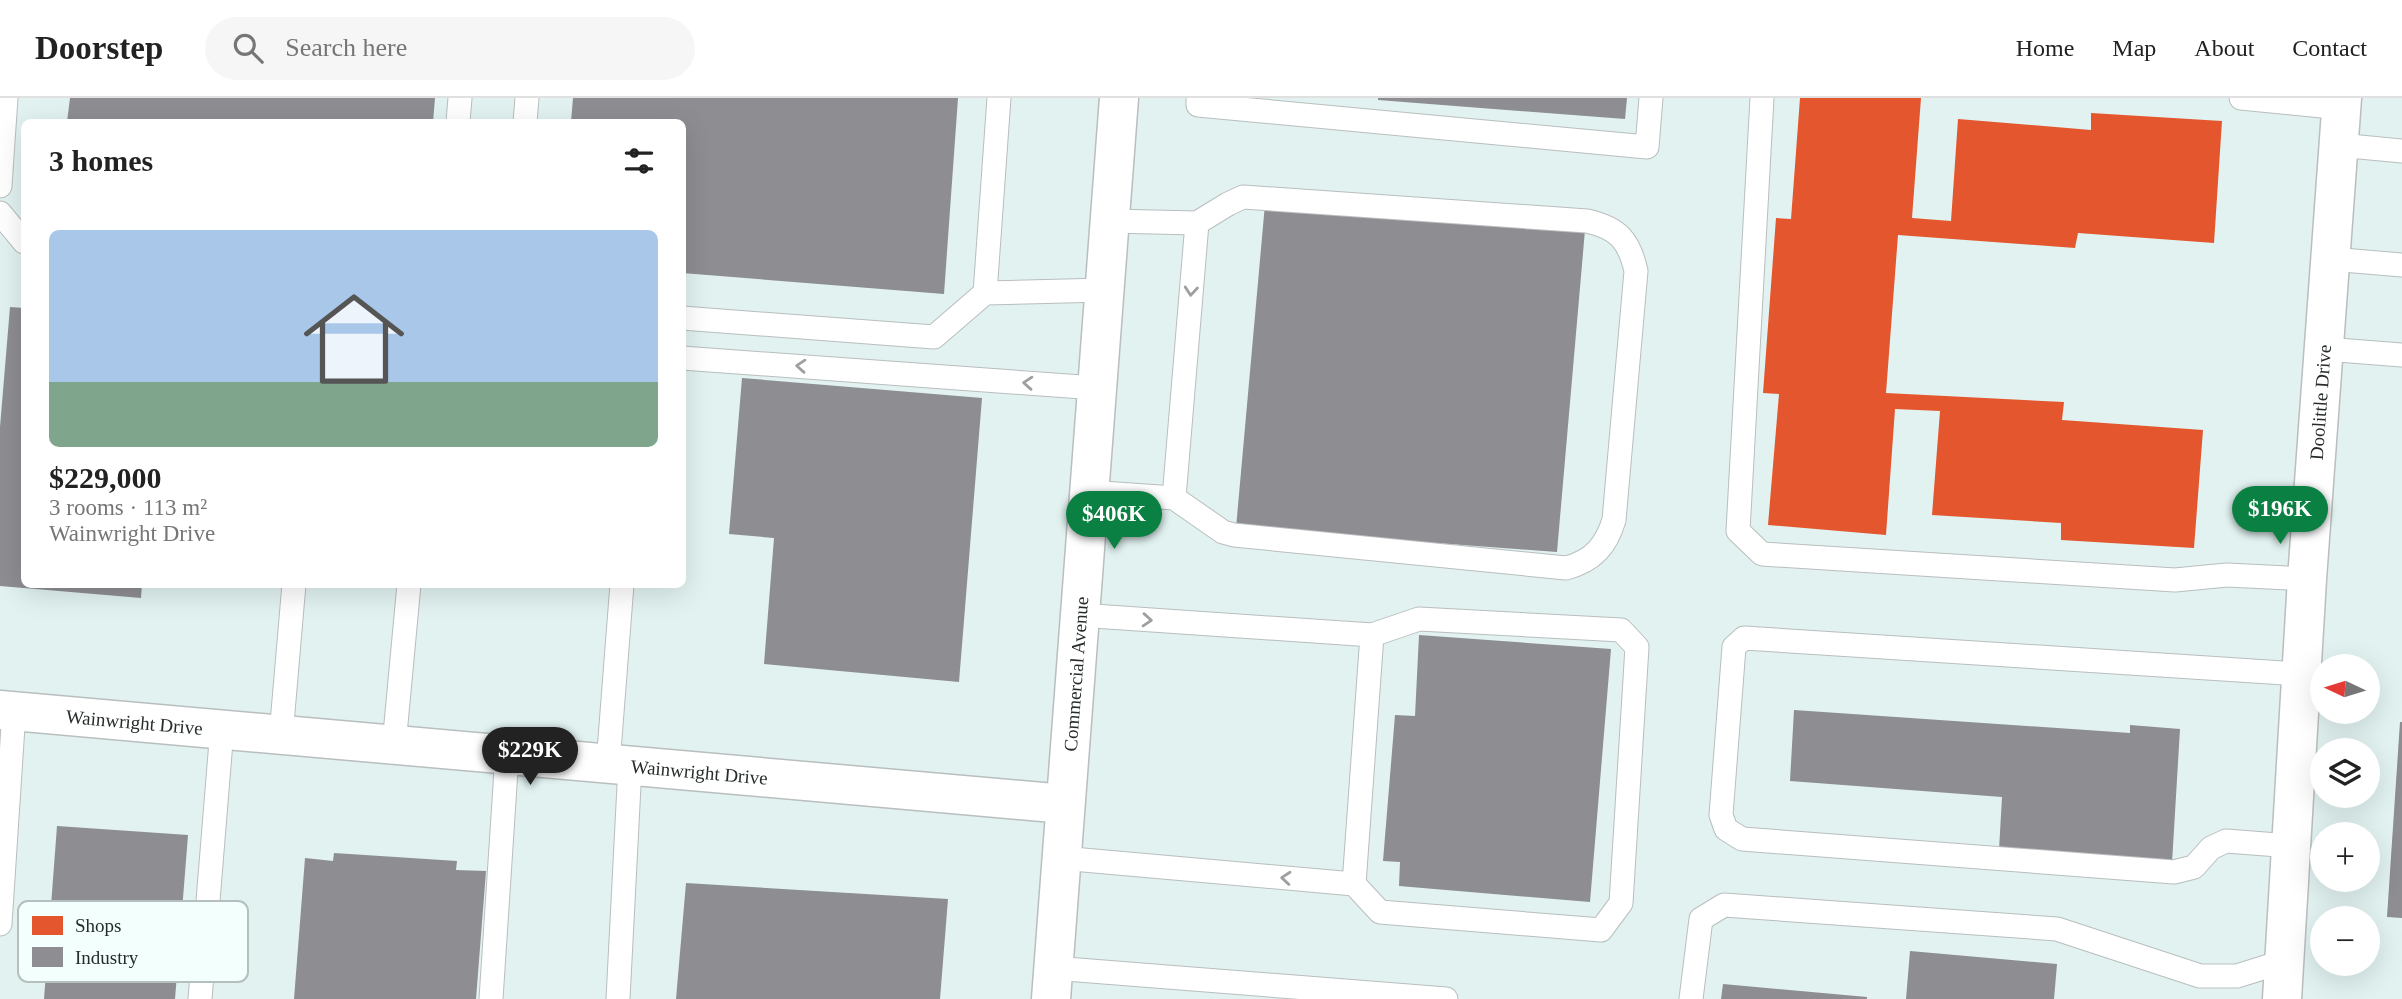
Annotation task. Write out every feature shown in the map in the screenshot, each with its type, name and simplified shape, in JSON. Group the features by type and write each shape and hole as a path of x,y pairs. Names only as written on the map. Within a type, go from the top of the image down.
{"street":[{"name":"Commercial Avenue","path":"1052,984 1119,98"},
{"name":"Doolittle Drive","path":"2282,999 2307,579 2342,103"},
{"name":"Wainwright Drive","path":"7,710 1065,804"}],"lane":[{"path":"0,186 6,98"},
{"path":"458,119 460,98"},
{"path":"525,119 527,98"},
{"path":"985,292 999,98"},
{"path":"1198,98 1198,105 1647,147 1651,98"},
{"path":"1762,98 1738,531 1762,554 2175,580 2227,575 2307,579"},
{"path":"2241,98 2342,103"},
{"path":"2339,145 2402,151"},
{"path":"1088,492 1174,498 1223,532 1234,535 1566,568 1578,565 1599,550 1608,538 1614,520 1636,271 1626,242 1604,225 1587,221 1243,197 1197,223 1110,221"},
{"path":"0,213 21,238"},
{"path":"1174,498 1197,223"},
{"path":"2331,260 2402,265"},
{"path":"686,318 934,337 985,292 1104,290"},
{"path":"2325,349 2402,355"},
{"path":"686,358 1096,388"},
{"path":"281,735 294,588"},
{"path":"394,745 409,588"},
{"path":"618,999 622,588"},
{"path":"1061,858 1353,884 1380,912 1601,930 1621,903 1637,647 1620,630 1419,619 1372,635 1079,615"},
{"path":"1353,884 1372,635"},
{"path":"2291,846 2227,841 2211,848 2194,867 2174,872 1742,839 1726,830 1720,815 1734,647 1744,638 2301,674"},
{"path":"0,924 7,710"},
{"path":"208,901 222,729"},
{"path":"491,999 507,755"},
{"path":"1691,999 1701,919 1724,905 2057,929 2200,976 2237,976 2285,961"},
{"path":"1052,984 1446,999"}],"shaded area":[{"path":"0,98 2402,98 2402,999 0,999"}],"building: Shops":[{"path":"1800,98 1921,98 1912,218 1951,221 1958,119 2091,130 2091,113 2222,121 2214,243 2078,233 2075,248 1898,235 1886,393 2064,402 2062,420 2203,430 2194,548 2061,540 2061,523 1932,515 1940,411 1895,409 1886,535 1768,525 1779,394 1763,393 1776,218 1791,219"}],"building: Industry":[{"path":"70,98 435,98 433,119 67,119"},
{"path":"573,98 958,98 944,294 686,273 686,119 571,119"},
{"path":"1378,98 1627,98 1625,119"},
{"path":"1265,204 1585,230 1557,552 1236,528"},
{"path":"10,307 21,308 21,588 0,586 0,427"},
{"path":"742,378 982,398 959,682 764,664 774,538 729,534"},
{"path":"24,588 142,588 141,598"},
{"path":"1419,635 1611,649 1590,902 1399,886 1400,862 1383,861 1395,715 1415,716"},
{"path":"1794,710 2130,733 2130,725 2180,729 2172,863 1999,850 2002,797 1790,781"},
{"path":"2402,722 2402,918 2387,917"},
{"path":"57,826 188,835 183,901 51,901"},
{"path":"334,853 457,861 456,870 486,871 476,999 294,999 305,858 333,861"},
{"path":"686,883 948,899 940,999 676,999"},
{"path":"1910,951 2057,964 2054,999 1906,999"},
{"path":"45,982 176,982 175,999 44,999"},
{"path":"1723,984 1867,997 1867,999 1721,999"}]}
